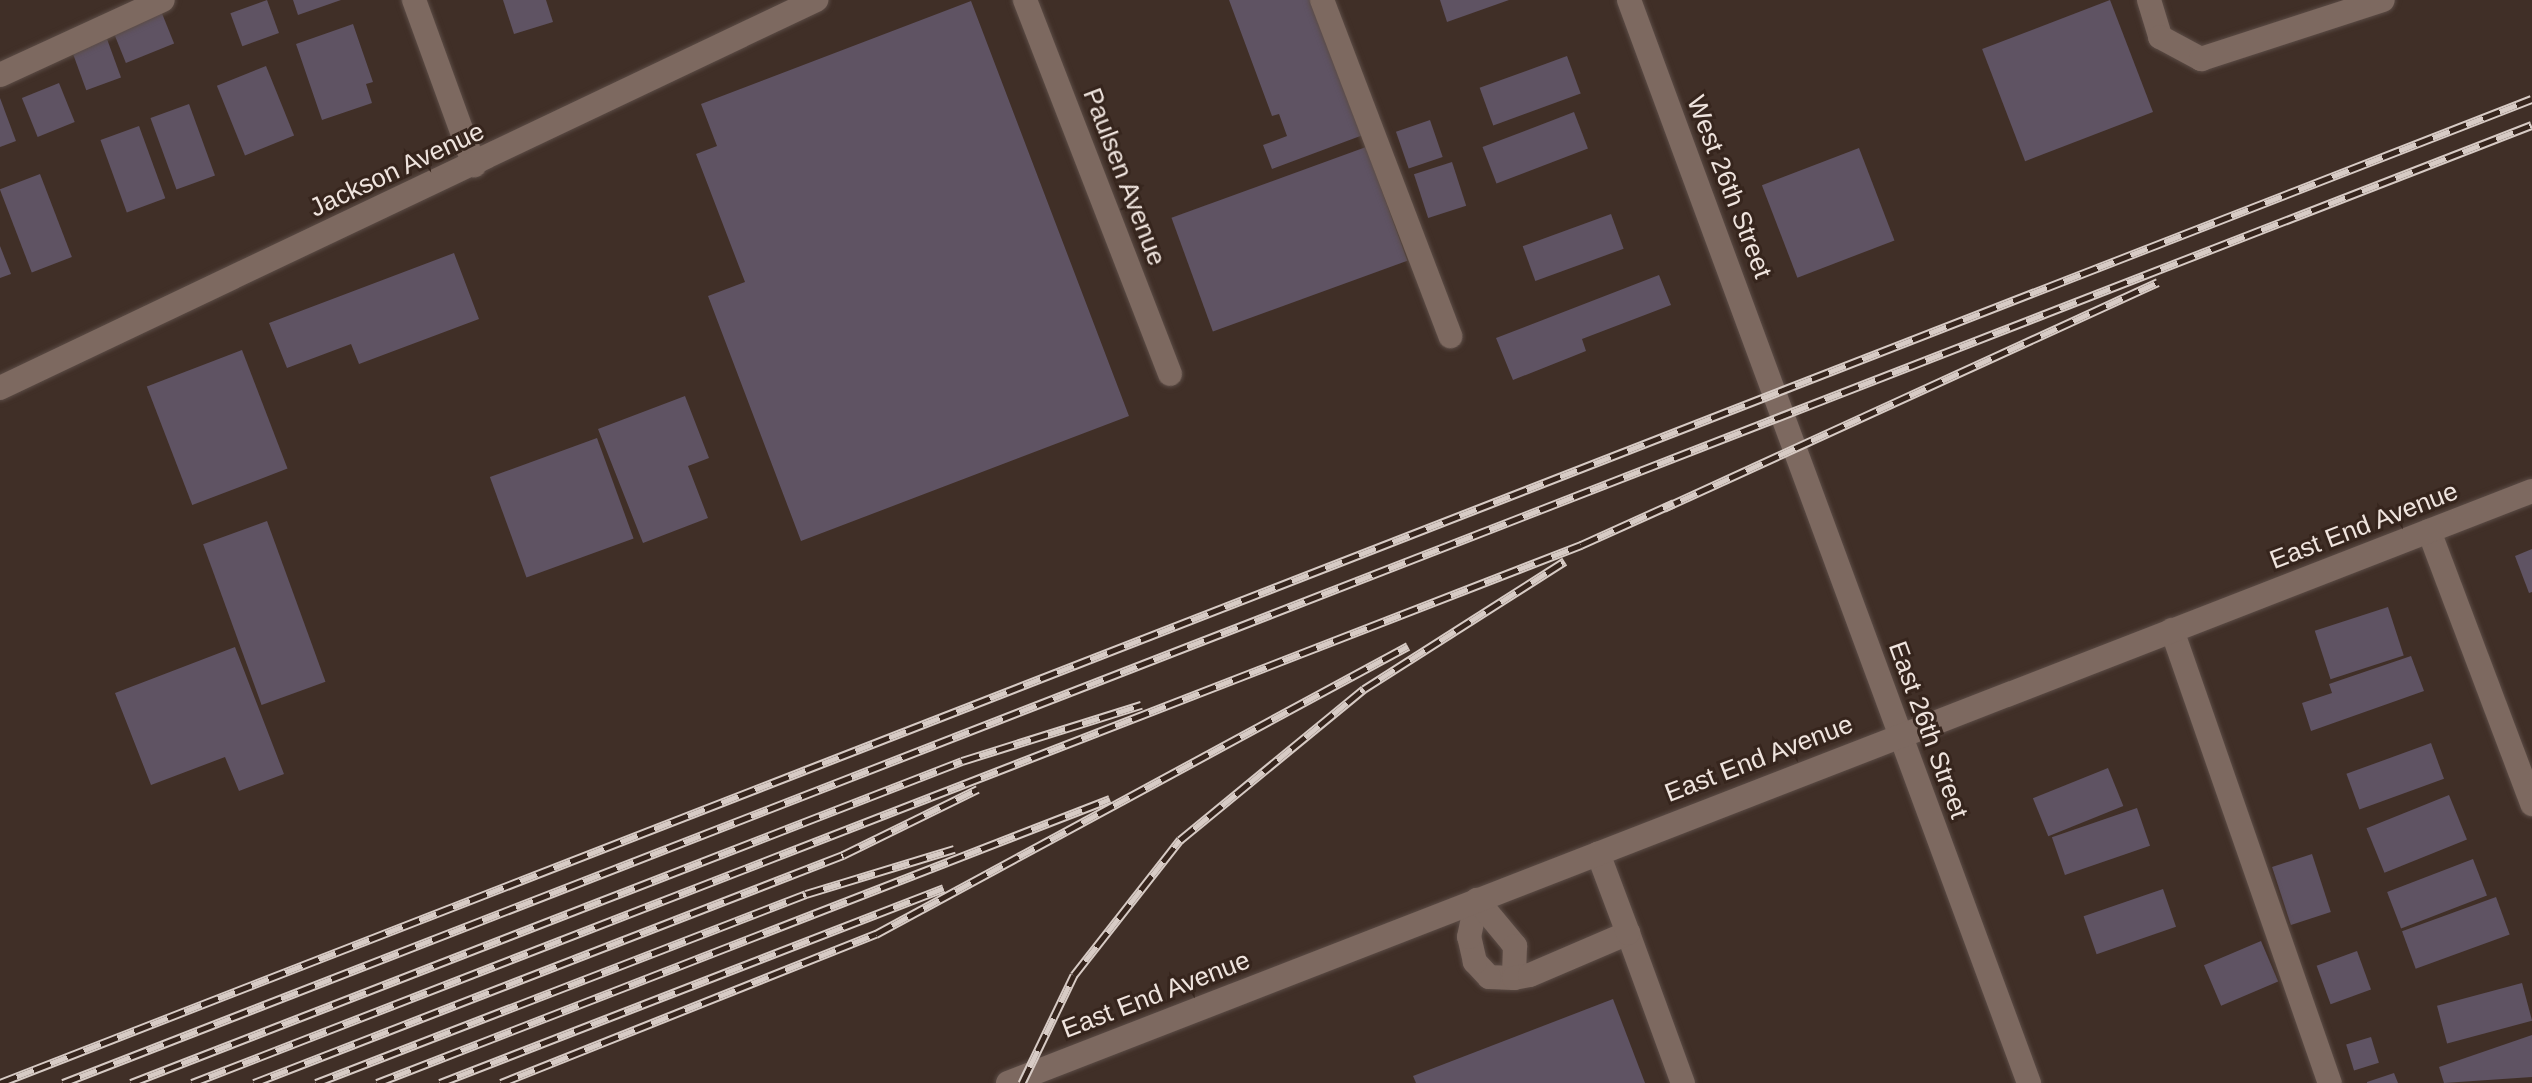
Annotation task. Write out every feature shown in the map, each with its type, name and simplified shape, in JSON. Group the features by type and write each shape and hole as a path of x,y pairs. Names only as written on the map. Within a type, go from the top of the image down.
{"street":[{"path":"0,75 163,0"},
{"path":"414,0 474,165"},
{"name":"Jackson Avenue","path":"0,388 816,0"},
{"name":"Paulsen Avenue","path":"1025,0 1170,374"},
{"path":"1322,0 1450,336"},
{"name":"West 26th Street","path":"1629,0 1777,394"},
{"path":"2149,0 2160,37 2201,59 2383,0"},
{"name":"East 26th Street","path":"1777,394 1899,735 2029,1083"},
{"name":"East End Avenue","path":"1008,1083 2532,491"},
{"path":"2429,531 2532,804"},
{"path":"2172,630 2330,1083"},
{"path":"1598,853 1683,1083"},
{"path":"1477,900 1469,937 1475,962 1489,977 1514,978 1628,933"},
{"path":"1477,900 1515,946 1514,978"}],"building":[{"path":"267,0 279,33 242,46 230,13"},
{"path":"293,0 341,0 298,15"},
{"path":"503,0 546,0 553,22 514,34"},
{"path":"1229,0 1313,0 1363,135 1272,169 1263,145 1287,136 1279,114 1272,116"},
{"path":"1440,0 1509,0 1447,22"},
{"path":"2110,0 2153,112 2025,161 1982,49"},
{"path":"971,1 1129,416 801,541 708,296 745,282 696,154 717,146 701,104"},
{"path":"161,11 174,43 126,63 113,30"},
{"path":"353,24 373,82 366,84 372,103 322,120 296,44"},
{"path":"107,39 121,78 86,90 72,52"},
{"path":"1567,56 1581,94 1493,125 1480,88"},
{"path":"266,66 294,136 245,155 217,86"},
{"path":"59,83 75,122 38,137 22,98"},
{"path":"0,98 16,141 0,147"},
{"path":"189,104 215,175 176,189 150,118"},
{"path":"1574,112 1588,148 1496,184 1483,147"},
{"path":"1430,120 1443,157 1409,169 1396,132"},
{"path":"139,126 165,198 127,212 100,140"},
{"path":"1366,147 1407,261 1213,332 1171,218"},
{"path":"1859,148 1894,240 1797,278 1762,185"},
{"path":"1452,162 1466,206 1428,218 1414,174"},
{"path":"40,174 72,257 32,272 0,189"},
{"path":"1611,214 1624,249 1535,281 1523,246"},
{"path":"0,246 11,274 0,278"},
{"path":"454,253 479,319 359,364 351,344 287,368 269,323"},
{"path":"1659,275 1671,305 1582,339 1586,351 1513,380 1496,338"},
{"path":"242,350 288,469 192,505 147,387"},
{"path":"685,396 709,458 688,466 708,518 643,543 598,429"},
{"path":"597,438 634,539 526,578 490,477"},
{"path":"267,521 325,682 262,705 203,544"},
{"path":"2532,549 2532,592 2529,593 2515,556"},
{"path":"2388,607 2404,656 2331,679 2315,631"},
{"path":"235,647 284,774 239,791 225,757 151,785 115,693"},
{"path":"2411,656 2424,691 2311,731 2302,703 2332,693 2329,684"},
{"path":"2431,743 2444,779 2359,809 2346,774"},
{"path":"2108,768 2123,806 2048,836 2033,798"},
{"path":"2449,795 2467,840 2384,873 2366,828"},
{"path":"2137,808 2150,846 2065,875 2052,837"},
{"path":"2312,854 2331,912 2291,925 2272,867"},
{"path":"2473,859 2487,895 2401,928 2387,892"},
{"path":"2163,889 2176,927 2097,954 2084,916"},
{"path":"2496,897 2510,935 2416,969 2402,931"},
{"path":"2261,941 2278,982 2221,1006 2204,965"},
{"path":"2357,951 2371,990 2331,1004 2317,966"},
{"path":"2522,983 2532,1021 2447,1043 2437,1006"},
{"path":"1613,999 1645,1083 1416,1083 1413,1076"},
{"path":"2532,1035 2532,1077 2444,1083 2439,1067"},
{"path":"2371,1037 2379,1063 2354,1070 2346,1045"},
{"path":"2394,1073 2398,1083 2367,1083 2367,1082"}],"railway":[{"path":"0,1083 2532,99"},
{"path":"63,1083 2532,125"},
{"path":"1664,508 2158,282"},
{"path":"192,1083 1581,545 1674,503"},
{"path":"1022,1083 1074,975 1180,840 1364,689 1565,561"},
{"path":"501,1083 876,934 1408,646"},
{"path":"131,1083 962,761 1141,705"},
{"path":"254,1083 843,855 978,789"},
{"path":"377,1083 1110,799"},
{"path":"316,1083 806,894 954,849"},
{"path":"440,1083 944,888"}]}
